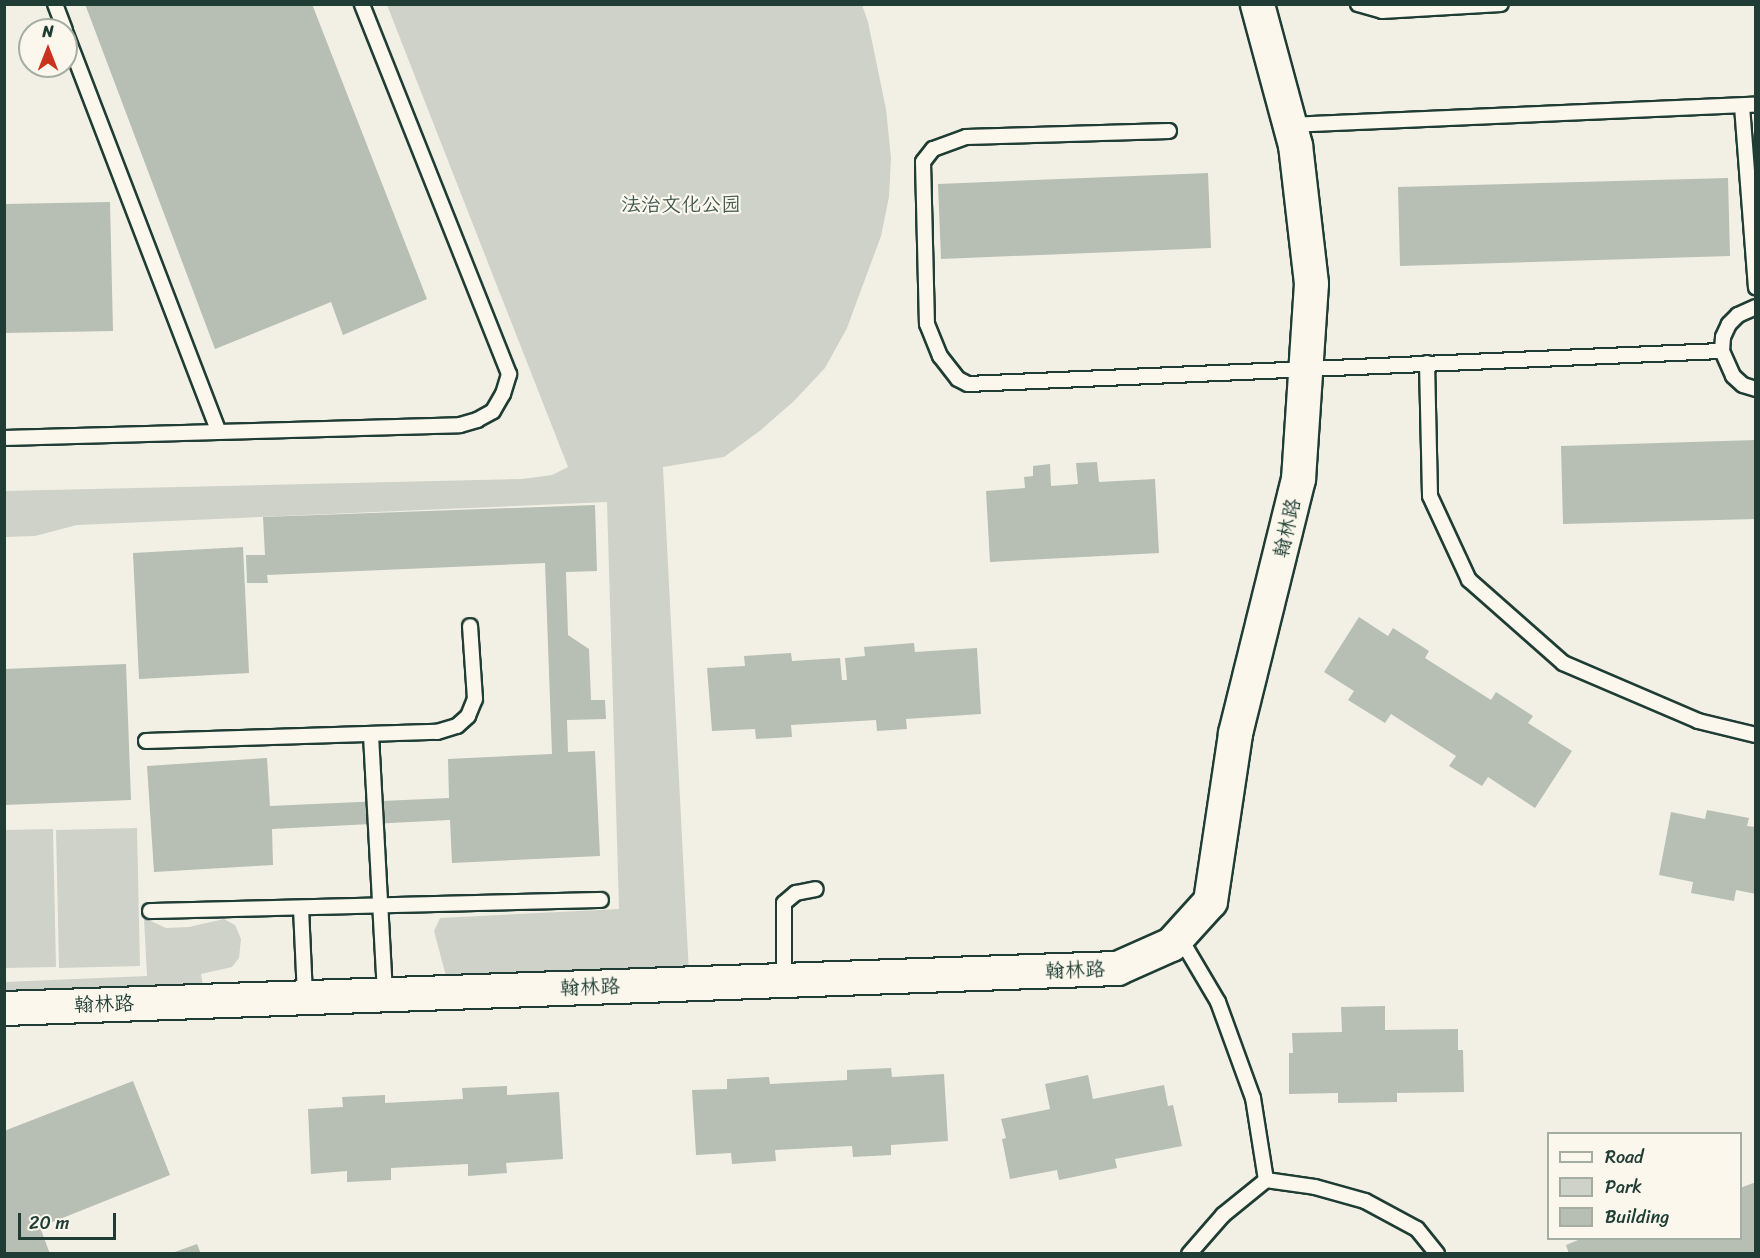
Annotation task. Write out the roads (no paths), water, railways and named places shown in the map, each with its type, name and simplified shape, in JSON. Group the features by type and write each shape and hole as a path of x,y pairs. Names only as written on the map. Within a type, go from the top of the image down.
{"main road":[{"name":"翰林路","path":"4,1008 1117,968 1171,944 1210,901 1235,733 1298,479 1311,283 1295,145 1257,4"}],"lane":[{"path":"4,438 460,425 477,420 493,411 503,394 509,374 362,4"},
{"path":"1358,4 1382,11 1501,4"},
{"path":"78,66 219,432"},
{"path":"1290,125 1749,106 1755,287"},
{"path":"1169,131 966,137 933,149 922,162 927,324 940,356 958,379 968,384 1722,351"},
{"path":"1755,307 1738,315 1729,324 1723,337 1722,351 1733,376 1743,385 1755,389"},
{"path":"1427,363 1430,496 1469,580 1563,663 1698,721 1755,735"},
{"path":"146,741 437,732 457,726 468,716 475,699 470,626"},
{"path":"371,735 386,994"},
{"path":"783,980 783,903 796,893 816,889"},
{"path":"150,911 601,900"},
{"path":"302,908 305,997"},
{"path":"1179,936 1218,1002 1253,1098 1266,1180"},
{"path":"1189,1254 1223,1215 1266,1180 1315,1187 1365,1201 1417,1229 1437,1254"}],"park label":[{"name":"法治文化公园","path":"681,204"}]}
